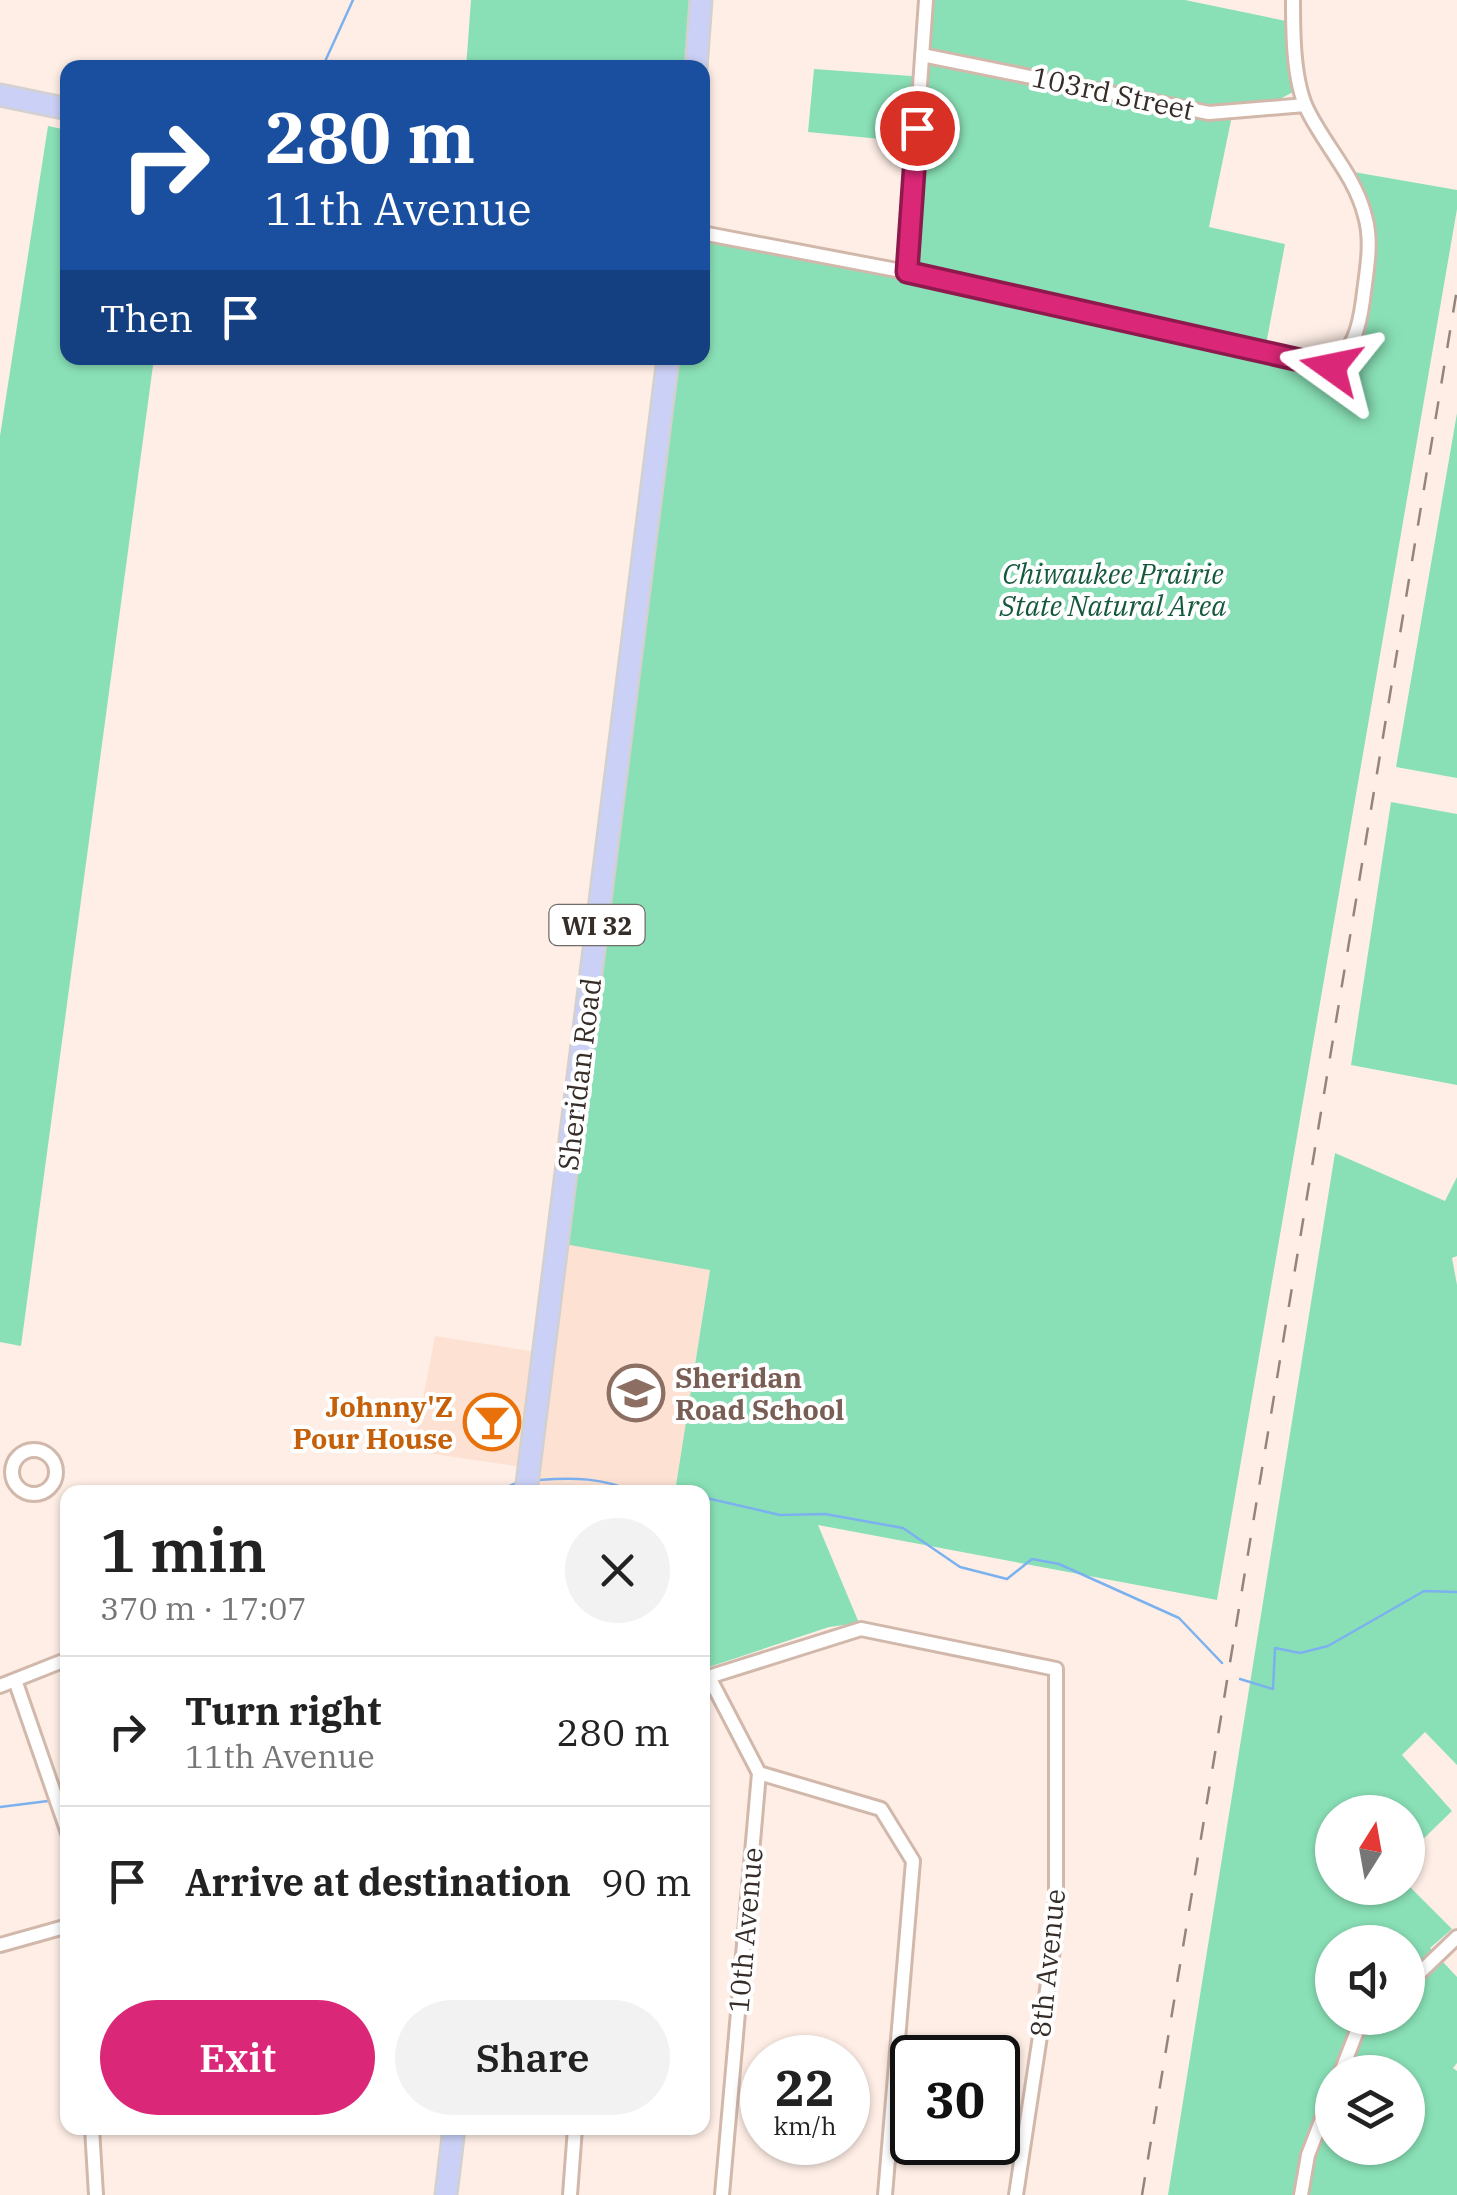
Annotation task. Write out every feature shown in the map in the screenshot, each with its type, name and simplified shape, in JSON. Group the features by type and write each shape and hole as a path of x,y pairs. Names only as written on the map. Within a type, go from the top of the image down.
{"main road":[{"path":"697,60 701,0"},
{"path":"0,95 60,108"},
{"name":"Sheridan Road","path":"527,1485 667,365"},
{"path":"446,2195 453,2135"}],"street":[{"path":"907,272 926,0"},
{"path":"710,235 907,272 1331,367 1347,354 1359,329 1369,252 1366,216 1353,185 1305,104 1293,0"},
{"name":"103rd Street","path":"922,56 1210,113 1305,104"},
{"name":"8th Avenue","path":"710,1677 861,1629 1056,1669 1056,1930 1016,2195"},
{"path":"0,1686 60,1663"},
{"path":"15,1680 60,1810"},
{"path":"710,1685 760,1773 881,1809 914,1862 885,2195"},
{"name":"10th Avenue","path":"722,2195 760,1773"},
{"path":"0,1945 60,1928"},
{"path":"1425,1968 1457,1938"},
{"path":"92,2135 96,2195"},
{"path":"570,2195 574,2135"},
{"path":"1301,2195 1315,2137"}],"shaded area":[{"path":"562,1216 710,1270 677,1485 527,1485 529,1468 413,1451 435,1336 544,1353"}],"green space":[{"path":"471,0 691,0 686,60 467,60"},
{"name":"Chiwaukee Prairie State Natural Area","path":"930,0 1185,0 1286,21 1295,91 1276,101 1234,106 1209,227 1285,244 1264,355 1343,364 1362,333 1372,247 1348,171 1457,190 1457,209 1217,1600 818,1525 859,1623 829,1627 710,1667 710,1485 676,1485 710,1270 564,1244 673,365 710,365 710,238 910,278 922,143 808,132 814,69 925,77"},
{"path":"48,126 60,129 60,365 153,365 21,1346 0,1342 0,436"},
{"path":"1457,413 1457,778 1396,767"},
{"path":"1391,802 1457,814 1457,1085 1351,1065"},
{"path":"1335,1153 1445,1201 1457,1177 1457,1256 1452,1258 1457,1285 1457,1765 1425,1732 1402,1755 1452,1811 1425,1837 1425,1795 1315,1795 1315,1905 1425,1902 1452,1929 1430,1948 1457,1977 1457,2063 1453,2068 1457,2071 1457,2195 1168,2195"}],"waterway":[{"path":"326,60 353,0"},
{"path":"539,1480 588,1480 614,1485"},
{"path":"512,1485 519,1482"},
{"path":"710,1499 780,1515 825,1514 903,1528 960,1567 1007,1579 1032,1559 1059,1564 1179,1618 1222,1663"},
{"path":"1240,1679 1273,1689 1275,1648 1300,1653 1328,1646 1424,1591 1457,1592"},
{"path":"0,1807 48,1801"}],"railway":[{"path":"1142,2195 1457,289"}],"place":[{"name":"Sheridan Road School","path":"636,1393"},
{"name":"Johnny'Z Pour House","path":"492,1422"}],"route":[{"path":"917,128 907,272 1331,367"}]}
